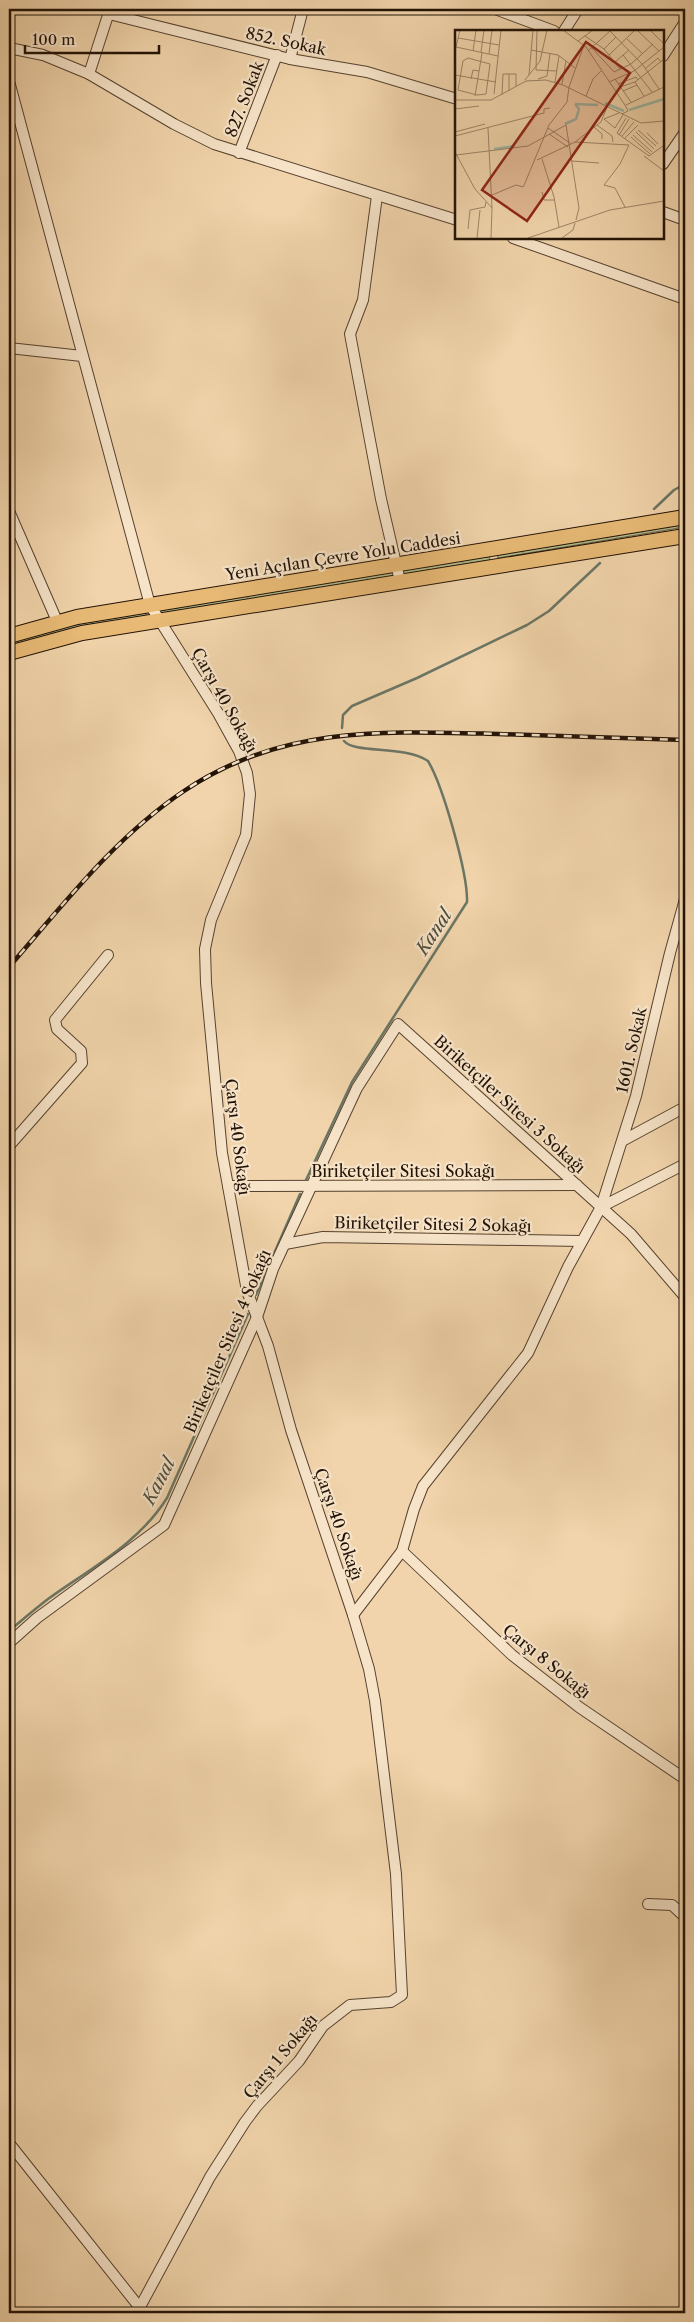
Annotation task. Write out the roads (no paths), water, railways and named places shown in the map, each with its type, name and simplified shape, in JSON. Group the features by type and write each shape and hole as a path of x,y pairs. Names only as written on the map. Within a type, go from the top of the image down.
{"main road":[{"name":"Yeni Açılan Çevre Yolu Caddesi","path":"9,636 58,621 685,517"},
{"name":"Yeni Açılan Çevre Yolu Caddesi","path":"9,653 82,633 685,536"}],"street":[{"name":"827. Sokak","path":"290,59 303,9"},
{"path":"495,9 551,30"},
{"path":"565,30 578,9"},
{"name":"852. Sokak","path":"109,11 290,59 367,72 455,99"},
{"path":"89,74 109,11"},
{"path":"664,54 685,22"},
{"path":"9,48 43,55 89,74 187,131 239,153 455,220"},
{"name":"827. Sokak","path":"239,153 277,55"},
{"name":"Çarşı 40 Sokağı","path":"9,81 150,605 158,621 186,660 236,745 247,773 250,794 246,836 211,920 205,949 206,983 228,1186 245,1285 268,1346 291,1430 353,1615 369,1669"},
{"path":"664,163 685,132"},
{"path":"377,196 363,300 350,334 380,499 400,581"},
{"path":"664,212 685,220"},
{"path":"522,239 541,241 685,299"},
{"path":"9,348 82,356"},
{"path":"9,511 58,621"},
{"name":"1601. Sokak","path":"402,1552 414,1509 423,1486 528,1353 581,1241 601,1206 624,1140 685,899"},
{"path":"9,1146 82,1063 81,1050 57,1029 55,1020 108,954"},
{"name":"Biriketçiler Sitesi 3 Sokağı","path":"398,1024 638,1241 685,1296"},
{"name":"Biriketçiler Sitesi 4 Sokağı","path":"9,1643 37,1618 164,1526 257,1317 273,1269 311,1187 364,1074 398,1024"},
{"path":"624,1140 685,1107"},
{"path":"601,1206 685,1164"},
{"name":"Biriketçiler Sitesi Sokağı","path":"228,1186 577,1185"},
{"name":"Biriketçiler Sitesi 2 Sokağı","path":"285,1244 323,1237 581,1241"},
{"path":"353,1615 402,1552"},
{"name":"Çarşı 8 Sokağı","path":"402,1552 518,1660 579,1707 685,1779"},
{"name":"Çarşı 1 Sokağı","path":"142,2310 210,2177 245,2122 257,2106 299,2061 323,2026 350,2005 392,2002 402,1995 396,1874 375,1701 369,1669"},
{"path":"648,1904 672,1905 685,1916"},
{"path":"9,2143 142,2310"}],"waterway":[{"name":"Kanal","path":"654,509 674,490 685,484"},
{"name":"Kanal","path":"342,728 343,715 352,706 417,678 527,625 549,611 600,563"},
{"name":"Kanal","path":"306,1180 352,1082 467,902 463,872 453,830 441,790 428,761 406,753 358,747 344,741"},
{"name":"Kanal","path":"256,1295 300,1194"},
{"name":"Kanal","path":"9,1631 48,1599 128,1542 155,1514 167,1498 248,1314"}],"railway":[{"path":"9,967 70,896 135,829 184,791 221,769 259,754 297,743 375,733 415,732 685,740"}]}
